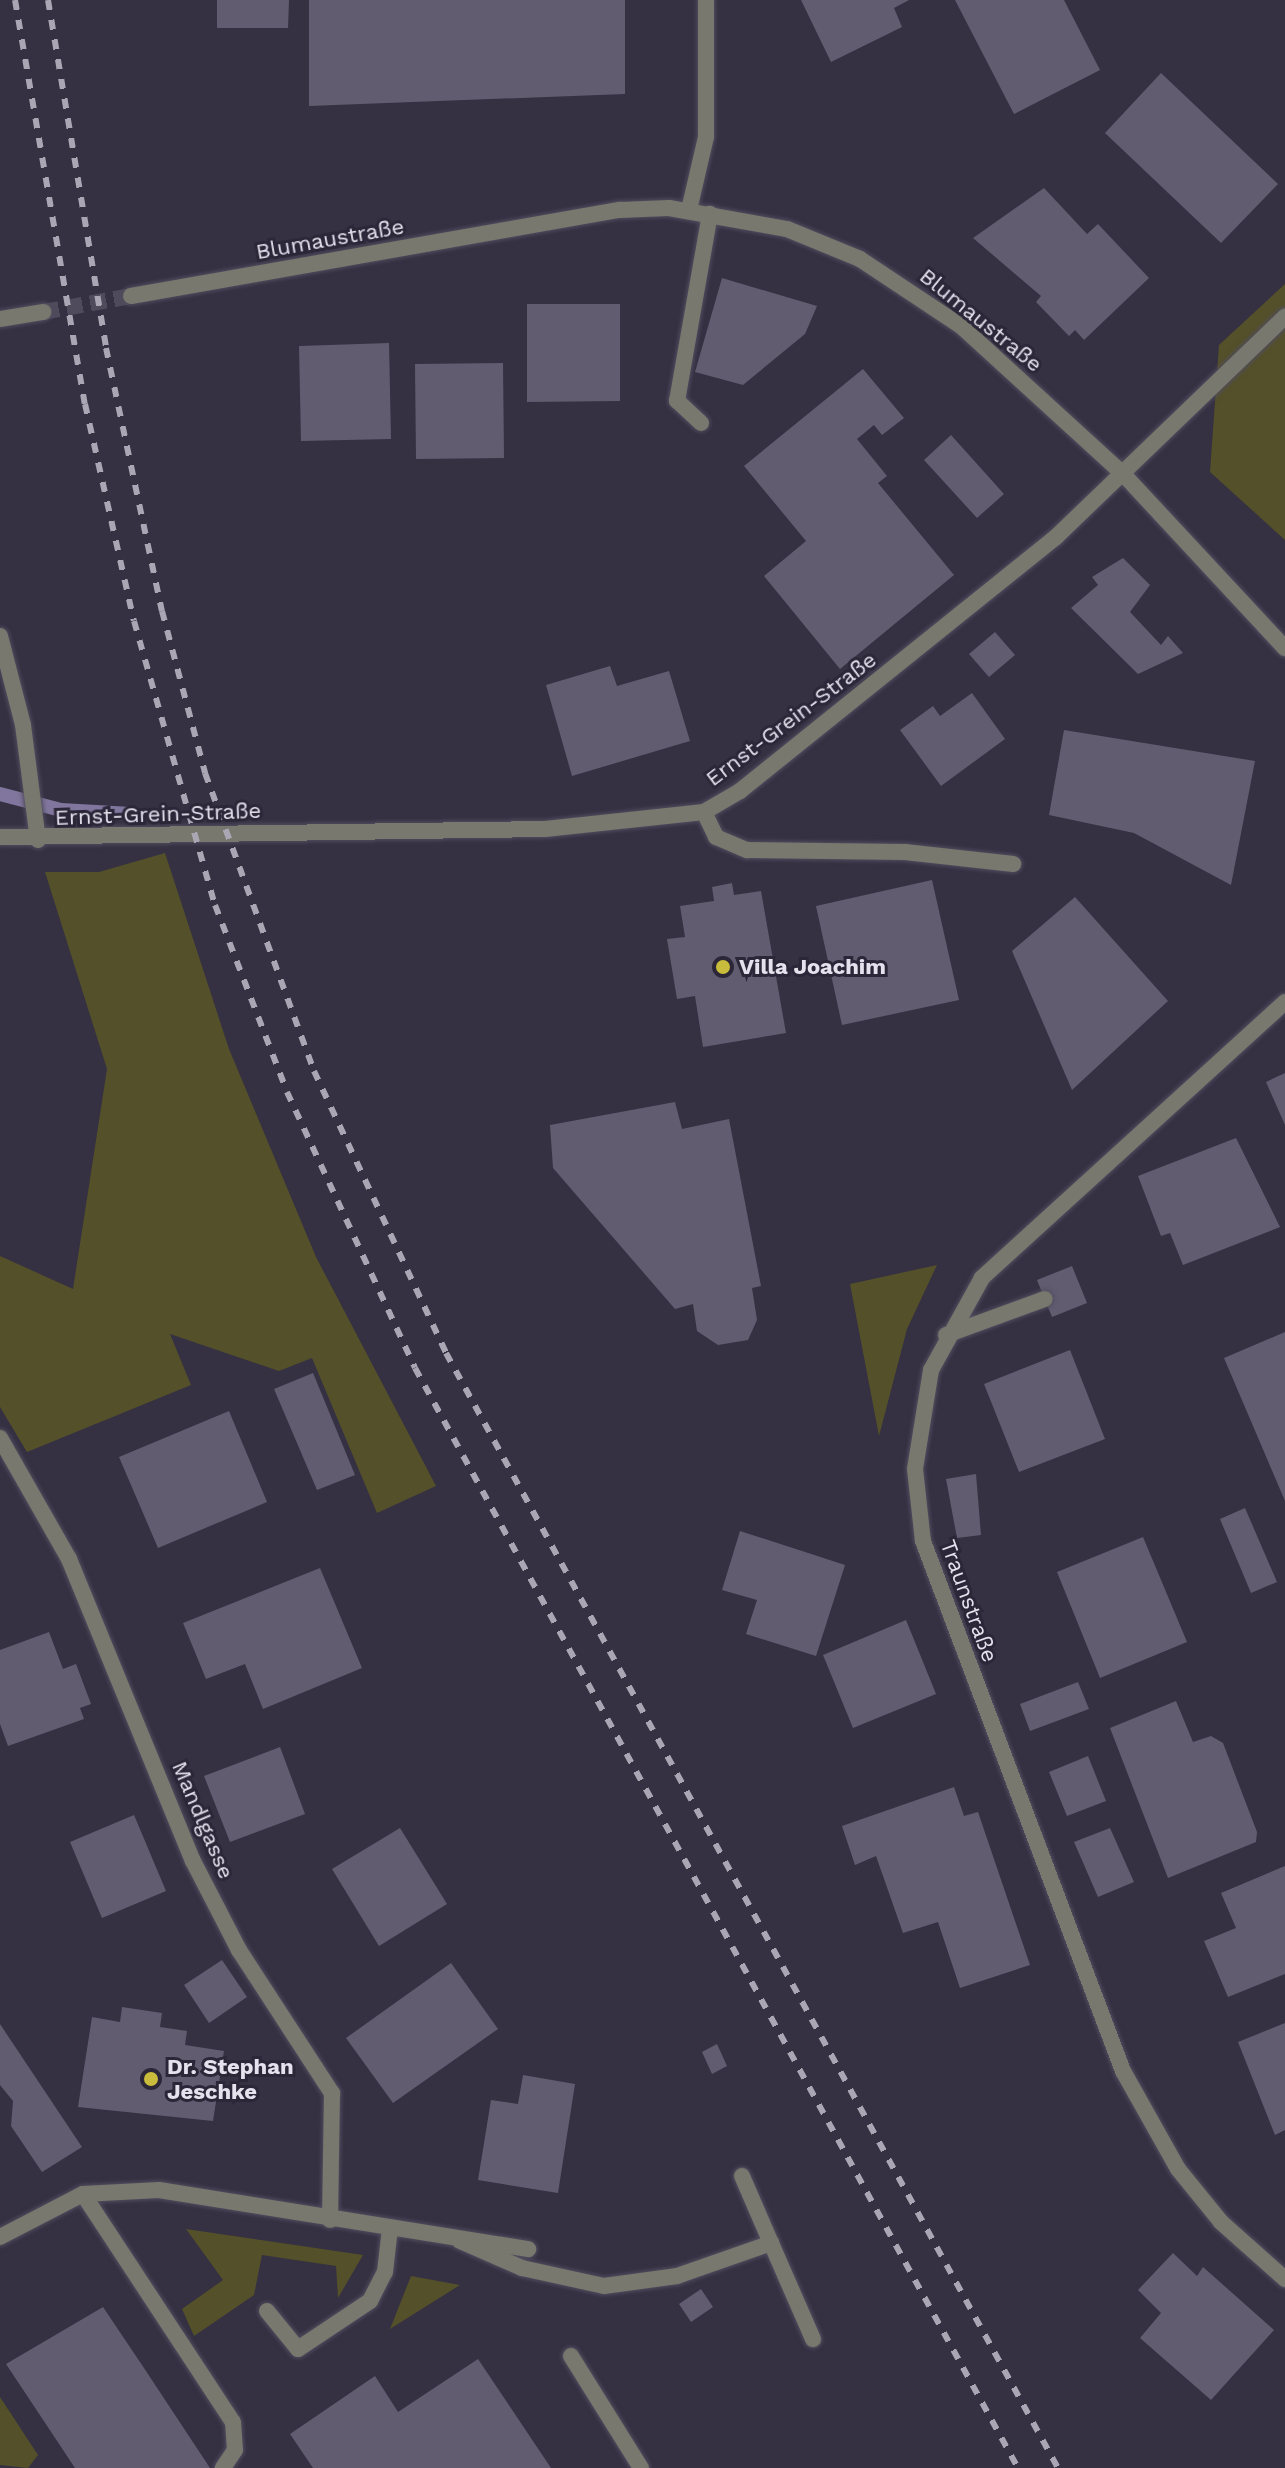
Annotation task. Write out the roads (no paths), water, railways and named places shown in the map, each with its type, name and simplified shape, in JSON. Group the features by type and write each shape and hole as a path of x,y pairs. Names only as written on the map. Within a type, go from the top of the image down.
{"street":[{"path":"689,210 706,137 706,0"},
{"name":"Blumaustraße","path":"131,296 577,216 689,210 827,244 928,300 1125,476 1285,648"},
{"path":"701,423 677,401 710,214"},
{"path":"0,319 43,312"},
{"name":"Ernst-Grein-Straße","path":"0,837 38,833 350,827 545,829 704,812 963,614 1125,476 1285,317"},
{"path":"0,636 31,770 38,833"},
{"path":"704,812 716,837 747,850 905,852 1013,864"},
{"name":"Traunstraße","path":"1285,1002 1012,1246 946,1335 917,1421 923,1541 1135,2095 1156,2136 1221,2222 1285,2279"},
{"path":"946,1335 1045,1299"},
{"name":"Mandlgasse","path":"0,1438 69,1559 193,1861 239,1950 332,2093 330,2220"},
{"path":"742,2176 813,2339"},
{"path":"0,2237 83,2194 159,2190 330,2220 528,2249"},
{"path":"83,2194 233,2422 235,2450 223,2468"},
{"path":"267,2311 298,2349 358,2309 385,2272 390,2228"},
{"path":"451,2237 522,2268 604,2286 677,2276 771,2243"},
{"path":"571,2356 641,2468"}],"waterway":[{"path":"0,794 61,810 131,814"}],"tunnel":[{"path":"43,312 131,296"}],"railway":[{"path":"15,0 85,404 134,621 215,905 287,1092 415,1368 1018,2468"},
{"path":"48,0 106,348 162,611 205,773 314,1071 446,1353 1058,2468"}],"place":[{"name":"Villa Joachim","path":"723,967"},
{"name":"Dr. Stephan Jeschke","path":"151,2079"}]}
